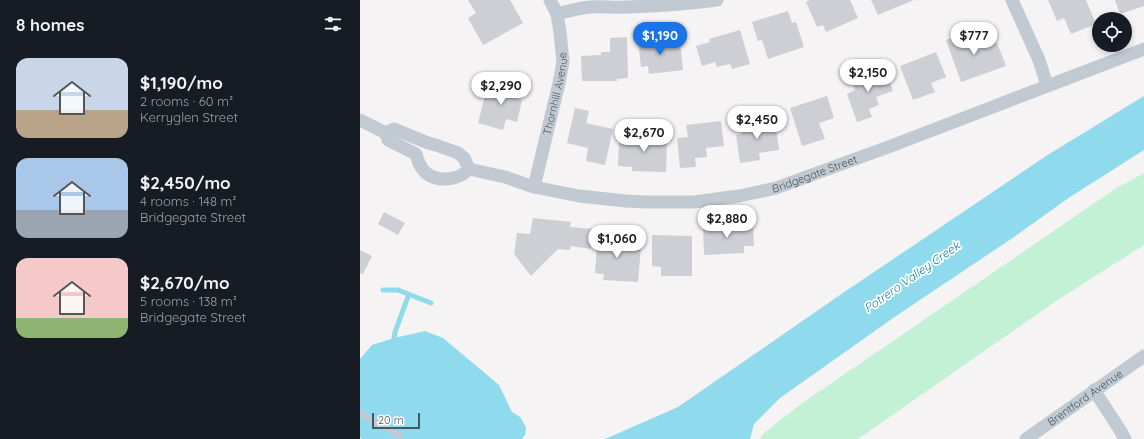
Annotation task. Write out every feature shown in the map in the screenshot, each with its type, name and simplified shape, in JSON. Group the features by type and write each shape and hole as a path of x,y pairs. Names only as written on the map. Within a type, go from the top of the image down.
{"street":[{"name":"Thornhill Avenue","path":"534,187 563,62 557,14 550,0"},
{"path":"557,14 590,7 616,8 686,4 717,0"},
{"path":"1012,0 1047,85"},
{"name":"Bridgegate Street","path":"469,169 505,177 534,187 579,196 646,202 694,202 739,196 776,188 899,143 1144,49"},
{"path":"360,120 386,133 388,140 416,154 421,166 434,178 456,178 464,175 469,169 464,158 458,153 394,129 386,133"},
{"path":"416,154 418,149 428,143"},
{"name":"Brentford Avenue","path":"1026,439 1144,356"},
{"path":"1094,390 1125,439"}],"lane":[{"path":"360,413 400,436"}],"green space":[{"path":"1144,173 1144,245 1059,299 858,439 760,439 763,434 798,406 1115,189"}],"water":[{"name":"Potrero Valley Creek","path":"1144,96 1144,150 1070,197 1014,237 896,316 780,398 754,424 750,439 605,439 678,407 837,297 1046,156"},
{"path":"425,331 443,338 499,385 512,412 520,417 526,427 525,435 522,439 362,439 360,437 360,359 372,345"}],"building":[{"path":"468,0 510,0 523,23 483,45 468,18 476,13"},
{"path":"810,0 850,0 858,18 826,32 823,25 817,27 806,2"},
{"path":"871,0 914,0 878,15"},
{"path":"1048,0 1086,0 1092,14 1092,26 1071,34 1064,18 1057,21"},
{"path":"1115,0 1144,0 1144,6 1126,12 1119,12"},
{"path":"788,11 792,23 796,22 804,47 768,59 762,40 758,41 752,22"},
{"path":"740,30 750,64 732,69 730,64 717,67 715,62 702,66 696,46 710,42 709,39"},
{"path":"973,30 980,49 997,43 1006,66 961,82 946,40"},
{"path":"627,37 628,78 617,79 617,81 582,81 581,56 601,55 601,52 610,52 610,38"},
{"path":"661,37 662,45 680,43 683,70 649,74 648,66 641,67 638,40"},
{"path":"936,52 946,77 931,83 935,92 913,100 900,66"},
{"path":"884,67 893,91 876,97 879,105 869,109 872,117 857,122 847,94 855,90 851,80"},
{"path":"503,80 522,85 518,99 522,100 517,122 506,119 503,130 478,123 486,92 499,95"},
{"path":"827,96 834,118 819,123 825,139 802,146 790,108"},
{"path":"575,108 589,111 586,123 613,129 605,165 586,161 588,148 567,143"},
{"path":"775,120 779,150 759,153 760,160 740,163 736,135 742,134 741,124"},
{"path":"721,121 724,146 706,148 707,157 695,158 696,167 680,168 677,138 688,137 686,125"},
{"path":"635,131 651,131 651,138 667,138 666,172 632,171 632,167 618,166 619,141 634,141"},
{"path":"384,212 405,223 398,235 378,224"},
{"path":"533,218 571,222 570,227 593,229 591,249 571,246 570,250 558,249 531,276 514,254 517,233 530,234"},
{"path":"753,224 754,246 744,246 744,253 704,255 703,226"},
{"path":"598,234 622,237 621,244 641,246 638,282 603,280 604,274 595,273"},
{"path":"652,235 692,236 692,276 661,276 661,267 652,266"},
{"path":"360,250 372,256 363,274 360,273"}],"waterway":[{"path":"383,290 398,290 431,303"},
{"path":"394,338 409,294"}]}
